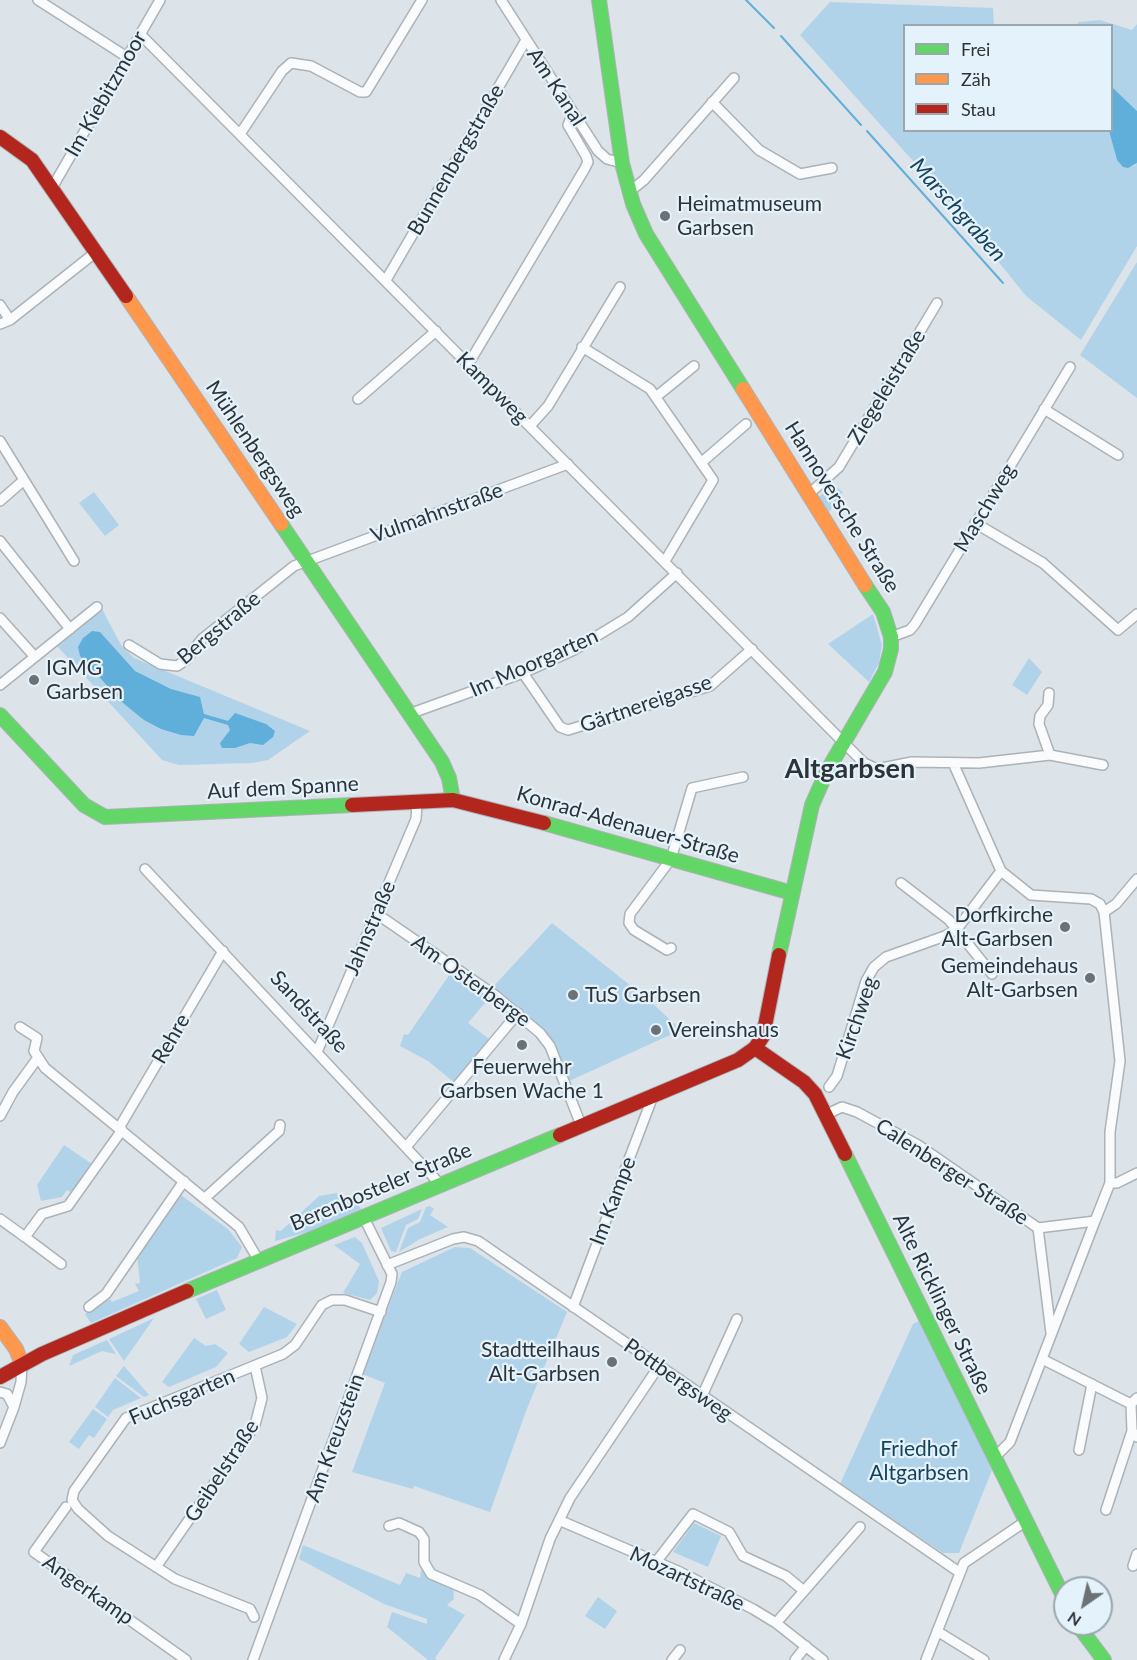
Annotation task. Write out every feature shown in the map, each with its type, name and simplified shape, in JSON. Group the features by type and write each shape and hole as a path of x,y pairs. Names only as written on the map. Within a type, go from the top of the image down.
{"street":[{"path":"38,0 127,57"},
{"name":"Im Kiebitzmoor","path":"52,188 160,0"},
{"path":"240,134 282,71 291,63 311,66 360,92 366,92 422,0"},
{"name":"Am Kanal","path":"501,0 602,156 621,163"},
{"name":"Hannoversche Straße","path":"598,0 621,163 629,192 646,234 882,612 891,638 885,672 844,742 812,805 792,893 768,1024 755,1048"},
{"name":"Kampweg","path":"140,34 844,742"},
{"name":"Bunnenbergstraße","path":"386,280 526,40"},
{"path":"629,192 644,180 735,78"},
{"path":"712,102 759,150 800,174 832,168"},
{"path":"469,363 588,162 568,125 573,113"},
{"name":"Mühlenbergsweg","path":"0,136 28,156 96,252 447,772 453,800"},
{"path":"0,324 10,320 96,252"},
{"path":"530,426 548,406 620,287"},
{"name":"Ziegeleistraße","path":"810,494 839,467 937,303"},
{"path":"0,305 10,320"},
{"path":"358,399 436,331"},
{"path":"582,348 643,383 657,396 713,480 665,561"},
{"path":"657,396 693,366"},
{"name":"Maschweg","path":"891,638 913,627 1070,367"},
{"path":"1044,409 1118,455"},
{"path":"702,462 746,424"},
{"path":"0,441 74,561"},
{"name":"Vulmahnstraße","path":"306,561 568,464"},
{"path":"0,501 24,480"},
{"path":"975,523 1043,563 1118,630 1137,614"},
{"path":"0,541 70,629"},
{"name":"Bergstraße","path":"129,645 160,664 172,666 182,664 202,639 294,566 306,561"},
{"name":"Im Moorgarten","path":"409,714 522,673 611,629 645,604 677,573"},
{"path":"0,685 97,607"},
{"path":"0,618 35,657"},
{"name":"Gärtnereigasse","path":"522,673 560,727 569,729 710,686 752,649"},
{"path":"1049,693 1048,705 1040,716 1039,724 1050,755"},
{"name":"Auf dem Spanne","path":"0,715 89,810 100,816 115,818 453,800"},
{"path":"844,742 864,763 873,768 929,761 954,765 1050,755 1103,765"},
{"path":"954,765 1001,871 1031,895 1091,899 1100,904 1104,912 1120,1061 1110,1132 1110,1183 1010,1442 994,1457"},
{"path":"671,948 668,950 634,930 629,918 671,859 692,788 743,777"},
{"name":"Konrad-Adenauer-Straße","path":"453,800 472,803 792,893"},
{"name":"Jahnstraße","path":"316,1052 416,819 417,803"},
{"name":"Sandstraße","path":"145,869 441,1185"},
{"name":"Kirchweg","path":"829,1087 837,1076 866,981 874,967 886,957 945,936 957,928 1001,871"},
{"path":"1104,912 1116,904 1137,879"},
{"path":"901,883 949,920 992,974"},
{"name":"Am Osterberge","path":"377,914 518,1013 547,1041 582,1125"},
{"name":"Rehre","path":"25,1237 42,1214 68,1206 121,1129 223,951"},
{"path":"406,1147 518,1013"},
{"path":"20,1027 37,1038 34,1051 37,1059 239,1227 259,1261"},
{"name":"Berenbosteler Straße","path":"0,1377 22,1364 259,1261 743,1058 755,1048"},
{"name":"Alte Ricklinger Straße","path":"755,1048 809,1087 825,1115 1053,1576"},
{"path":"0,1116 13,1092 37,1059"},
{"name":"Im Kampe","path":"573,1307 653,1096"},
{"name":"Calenberger Straße","path":"825,1115 842,1107 857,1112 918,1145 1038,1228 1095,1221"},
{"path":"205,1198 279,1131 280,1125"},
{"path":"1110,1183 1117,1184 1137,1173"},
{"path":"89,1307 106,1294 184,1181"},
{"name":"Am Kreuzstein","path":"253,1660 391,1282 392,1274 364,1218"},
{"path":"0,1219 61,1264"},
{"path":"1038,1228 1051,1335"},
{"name":"Pottbergsweg","path":"387,1265 453,1239 471,1238 959,1572"},
{"name":"Fuchsgarten","path":"254,1617 250,1609 190,1586 156,1568 108,1536 80,1512 72,1500 74,1491 123,1420 291,1349 322,1305 332,1300 345,1300 381,1312"},
{"path":"702,1396 737,1319"},
{"path":"0,1327 16,1349 22,1364 21,1382 0,1443"},
{"path":"1042,1359 1092,1384 1134,1401 1135,1434 1106,1510"},
{"name":"Geibelstraße","path":"156,1568 255,1425 262,1398 255,1366"},
{"path":"504,1660 521,1624 550,1539 561,1521 570,1498 659,1366"},
{"path":"1079,1450 1092,1384"},
{"path":"0,1392 7,1394 14,1407"},
{"name":"Angerkamp","path":"66,1507 34,1552 186,1660"},
{"path":"656,1562 693,1514 729,1532 743,1556 786,1576 804,1591"},
{"name":"Mozartstraße","path":"561,1521 699,1581 776,1623 824,1660"},
{"path":"926,1660 959,1572 971,1557 1026,1521"},
{"path":"389,1526 399,1523 419,1532 424,1539 424,1562 431,1574 480,1595 521,1624"},
{"path":"776,1623 860,1527"},
{"path":"1133,1566 1137,1554"},
{"path":"937,1631 984,1660"},
{"path":"1086,1636 1104,1660"},
{"path":"795,1660 806,1646"},
{"path":"672,1660 680,1650"}],"green space":[{"path":"830,2 993,8 994,24 903,24 903,132 1109,132 1117,160 1134,166 1137,163 1137,246 1081,340 1026,296 957,210 800,35"},
{"path":"1100,20 1113,24 1077,24"},
{"path":"1113,24 1132,30 1137,24 1137,111 1113,88"},
{"path":"1137,262 1137,398 1080,355"},
{"path":"832,484 843,492 829,512 819,497"},
{"path":"94,492 119,525 105,536 79,503"},
{"path":"102,609 121,645 134,658 310,731 268,760 252,763 179,765 162,760 57,646"},
{"path":"873,614 882,645 879,663 869,682 828,644"},
{"path":"1029,658 1042,672 1027,695 1012,685"},
{"name":"TuS Garbsen","path":"552,923 651,1002 681,1030 567,1082 550,1038 492,988"},
{"path":"452,971 490,997 468,1023 492,1041 455,1083 428,1061 400,1046 404,1034 408,1035"},
{"path":"64,1145 92,1164 73,1193 67,1190 62,1197 41,1201 37,1185"},
{"path":"178,1193 228,1229 242,1247 237,1258 91,1323 85,1314 110,1299 112,1302 139,1291 135,1284 140,1283 137,1254"},
{"path":"337,1193 339,1199 352,1198 362,1210 311,1231 275,1241 276,1230 281,1231 319,1196"},
{"path":"430,1206 434,1209 430,1215 448,1227 420,1239 399,1252 408,1228 420,1222 426,1207"},
{"path":"422,1209 418,1219 406,1225 396,1252 391,1251 381,1228"},
{"path":"355,1237 362,1243 379,1281 377,1293 370,1300 343,1293 360,1264 334,1245"},
{"path":"455,1247 470,1248 567,1312 526,1411 490,1512 414,1486 413,1489 352,1472 385,1383 362,1374 402,1272"},
{"path":"217,1290 226,1310 206,1319 196,1299"},
{"path":"264,1307 297,1324 287,1337 249,1352 239,1344"},
{"path":"154,1318 124,1361 109,1339"},
{"name":"Friedhof Altgarbsen","path":"921,1320 992,1470 959,1553 943,1553 840,1484 913,1324"},
{"path":"194,1338 206,1346 215,1344 228,1353 216,1367 169,1387 162,1382"},
{"path":"107,1340 116,1354 102,1351 69,1366 73,1355"},
{"path":"124,1366 149,1395 144,1397 116,1376"},
{"path":"115,1378 141,1398 113,1410 108,1417 95,1407"},
{"path":"93,1409 107,1419 94,1438 89,1435 79,1449 69,1442"},
{"path":"694,1523 721,1536 708,1567 673,1552"},
{"path":"303,1545 400,1585 406,1573 420,1578 421,1570 434,1581 437,1580 453,1588 454,1599 447,1605 465,1615 435,1658 437,1660 428,1660 387,1627 392,1612 427,1624 427,1619 384,1604 299,1559"},
{"path":"598,1597 617,1611 605,1629 585,1616"}],"water":[{"path":"1113,88 1137,111 1137,163 1128,168 1123,167 1117,160 1109,132 1113,132"},
{"path":"92,631 100,632 135,671 171,689 200,697 204,714 228,721 235,713 266,724 275,731 273,737 263,745 250,743 235,748 222,748 220,743 230,730 228,725 204,718 194,736 161,729 144,720 123,703 80,656 78,647 83,638"}],"waterway":[{"name":"Marschgraben","path":"746,0 774,28"},
{"name":"Marschgraben","path":"781,36 861,125"},
{"name":"Marschgraben","path":"867,131 1003,283"}],"traffic: fast":[{"path":"599,0 622,163 633,204 646,234 743,389"},
{"path":"281,524 442,762 449,778 453,800"},
{"path":"779,955 812,805 827,771 885,672 891,649 891,637 883,612 865,585"},
{"path":"0,715 84,805 105,817 352,805"},
{"path":"544,823 792,893"},
{"path":"187,1291 560,1135"},
{"path":"845,1154 1053,1576"},
{"path":"1086,1636 1104,1660"}],"traffic: slow":[{"path":"126,296 281,524"},
{"path":"743,389 865,585"},
{"path":"0,1327 16,1349 22,1364"}],"traffic: jam":[{"path":"0,137 32,160 126,296"},
{"path":"352,805 453,800 544,823"},
{"path":"560,1135 738,1060 755,1048 763,1036 779,955"},
{"path":"755,1048 804,1082 815,1094 845,1154"},
{"path":"0,1377 42,1354 187,1291"}],"place":[{"name":"Heimatmuseum Garbsen","path":"665,216"},
{"name":"IGMG Garbsen","path":"34,680"},
{"name":"Dorfkirche Alt-Garbsen","path":"1065,927"},
{"name":"Gemeindehaus Alt-Garbsen","path":"1090,978"},
{"name":"TuS Garbsen","path":"573,995"},
{"name":"Vereinshaus","path":"656,1030"},
{"name":"Feuerwehr Garbsen Wache 1","path":"522,1045"},
{"name":"Stadtteilhaus Alt-Garbsen","path":"612,1362"}],"district":[{"name":"Altgarbsen","path":"850,769"}]}
